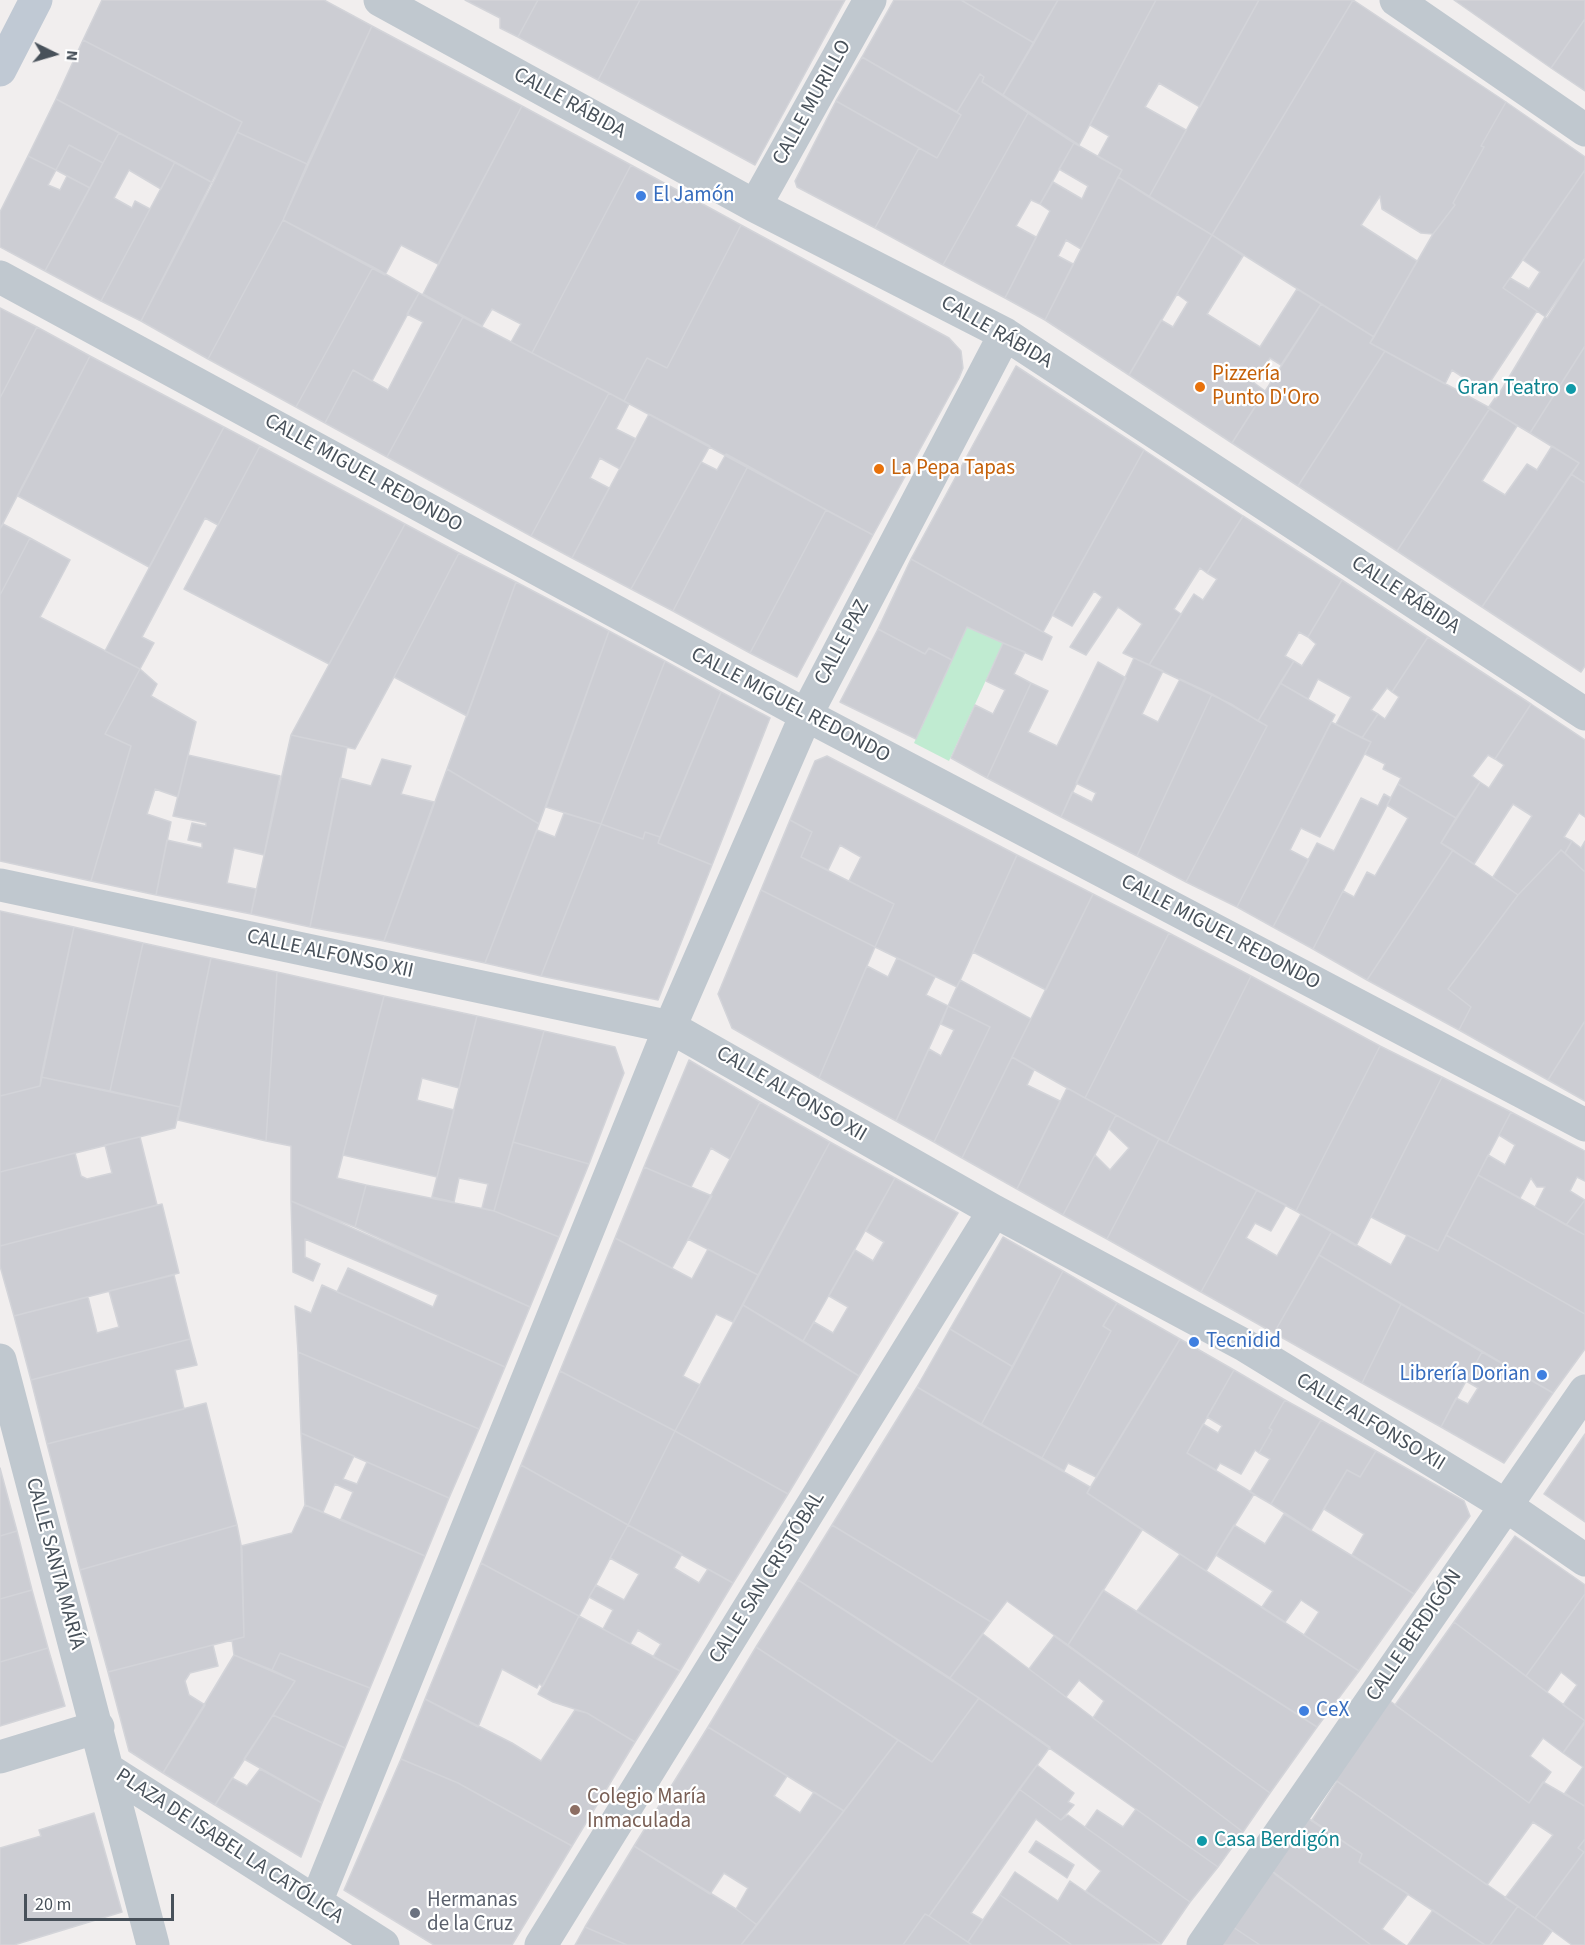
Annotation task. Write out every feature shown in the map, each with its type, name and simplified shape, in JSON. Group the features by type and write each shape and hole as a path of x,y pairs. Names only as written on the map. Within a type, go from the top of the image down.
{"main road":[{"path":"0,70 36,0"}],"street":[{"name":"CALLE RÁBIDA","path":"380,0 755,206 1005,334 1585,714"},
{"name":"CALLE MURILLO","path":"755,206 870,0"},
{"path":"1396,0 1585,130"},
{"name":"CALLE MIGUEL REDONDO","path":"0,277 806,715 1585,1125"},
{"name":"CALLE PAZ","path":"315,1902 670,1027 806,715 1005,334"},
{"name":"CALLE ALFONSO XII","path":"0,885 670,1027 994,1210 1244,1345 1505,1505 1585,1560"},
{"name":"CALLE SAN CRISTÓBAL","path":"541,1945 994,1210"},
{"name":"CALLE SANTA MARÍA","path":"0,1360 98,1727 107,1769"},
{"name":"CALLE BERDIGÓN","path":"1203,1945 1585,1391"},
{"path":"0,1757 98,1727"},
{"name":"PLAZA DE ISABEL LA CATÓLICA","path":"107,1769 383,1945"},
{"name":"PLAZA DE ISABEL LA CATÓLICA","path":"107,1769 153,1945"}],"green space":[{"path":"967,627 1003,643 949,761 914,743"}],"building":[{"path":"102,0 324,0 372,26 307,164 237,132 242,122 83,40"},
{"path":"465,0 538,0 518,37 500,28 500,18"},
{"path":"538,0 640,0 598,80 518,37"},
{"path":"640,0 845,0 755,165 598,80"},
{"path":"894,0 961,0 1034,43 1003,95 982,82 984,77 980,74 957,112 862,57"},
{"path":"961,0 1058,0 1034,43"},
{"path":"1058,0 1156,0 1079,145 1003,95"},
{"path":"1156,0 1259,0 1200,107 1159,83 1145,107 1186,130 1149,197 1118,177 1122,170 1098,156 1109,136 1090,125"},
{"path":"1259,0 1353,0 1212,235 1149,197"},
{"path":"1353,0 1506,102 1481,146 1484,147 1453,203 1455,205 1433,234 1421,233 1382,209 1380,196 1361,225 1417,261 1374,337 1212,235"},
{"path":"1454,0 1585,0 1585,19 1551,68"},
{"path":"1585,19 1585,91 1551,68"},
{"path":"372,26 522,106 438,264 401,245 385,275 283,220"},
{"path":"83,40 242,122 213,183 56,99"},
{"path":"862,57 961,115 937,158 836,101"},
{"path":"980,74 984,77 982,82 1028,113 943,265 875,228 919,148 937,158 961,115 957,112"},
{"path":"56,99 119,133 103,163 69,145 56,170 28,156"},
{"path":"836,101 919,148 875,228 797,187 795,181"},
{"path":"1506,102 1585,157 1585,170 1503,288 1537,311 1484,391 1452,370 1445,384 1370,343 1433,234 1455,205 1453,203 1484,147 1481,146"},
{"path":"522,106 631,165 532,353 511,342 521,324 492,309 482,326 423,294"},
{"path":"1028,113 1074,143 1040,204 1031,200 1016,226 1036,237 1005,298 943,265"},
{"path":"237,132 307,164 283,220 208,359 141,321"},
{"path":"119,133 175,162 161,189 129,170 114,198 132,208 135,201 150,209 101,301 45,271"},
{"path":"1074,143 1122,170 1081,249 1066,240 1058,256 1073,264 1045,320 1005,298 1050,211 1040,204 1053,182 1082,199 1088,186 1059,169"},
{"path":"69,145 103,163 90,188 56,170"},
{"path":"28,156 56,170 48,185 60,190 67,176 90,188 45,271 0,247 0,212"},
{"path":"175,162 213,183 141,321 101,301"},
{"path":"631,165 741,225 667,368 647,358 624,401 532,353"},
{"path":"1585,170 1585,258 1547,318 1503,288 1510,278 1529,289 1540,272 1523,260"},
{"path":"1118,177 1212,235 1129,375 1045,320"},
{"path":"283,220 373,267 296,407 208,359"},
{"path":"741,225 949,338 961,351 963,368 959,378 873,535 624,401 647,358 667,368"},
{"path":"1212,235 1243,256 1207,314 1260,347 1297,289 1321,304 1281,365 1270,358 1253,382 1265,391 1232,443 1129,375 1161,320 1173,327 1188,302 1177,294"},
{"path":"1585,258 1585,346 1530,433 1488,408 1496,399 1545,317"},
{"path":"373,267 419,293 372,381 353,370 325,423 296,407"},
{"path":"419,293 463,317 387,457 325,423 353,370 388,390 423,322 407,314"},
{"path":"1321,304 1374,337 1370,343 1385,351 1298,486 1232,443"},
{"path":"0,308 37,327 0,398"},
{"path":"463,317 609,393 531,536 387,457"},
{"path":"37,327 90,356 0,529 0,398"},
{"name":"Gran Teatro","path":"1585,346 1585,483 1571,474 1579,463 1530,433"},
{"path":"1385,351 1490,408 1397,551 1298,486"},
{"path":"90,356 224,427 149,567 18,496"},
{"path":"1016,366 1144,450 1043,632 911,559"},
{"path":"609,393 629,404 616,429 636,439 620,469 600,458 590,478 609,488 572,558 531,536"},
{"path":"1490,408 1517,426 1482,481 1505,495 1527,464 1537,470 1552,446 1579,463 1482,607 1397,551"},
{"path":"649,414 710,446 631,589 572,558"},
{"path":"224,427 260,446 218,525 205,518 142,637 154,643 140,669 105,651"},
{"path":"260,446 405,524 329,664 184,589"},
{"path":"1144,450 1243,516 1207,573 1200,568 1174,609 1181,614 1149,665 1123,653 1142,624 1118,607 1086,655 1070,647 1102,597 1094,591 1072,626 1052,615"},
{"path":"726,454 748,466 673,611 631,589 701,462 717,470"},
{"path":"748,466 826,510 750,653 673,611"},
{"path":"1571,474 1585,483 1585,666 1581,672 1482,607"},
{"path":"826,510 873,535 797,677 750,653"},
{"path":"1243,516 1342,580 1308,637 1299,632 1285,656 1294,661 1258,721 1231,704 1149,665 1194,594 1203,600 1217,579 1207,573"},
{"path":"3,524 30,538 0,595 0,529"},
{"path":"405,524 459,553 394,677 355,749 291,735"},
{"path":"30,538 70,560 40,617 140,669 105,734 131,746 91,881 0,861 0,595"},
{"path":"459,553 516,582 467,716 394,677"},
{"path":"911,559 1052,637 1042,660 967,627 952,660 929,648 925,654 878,629"},
{"path":"1342,580 1428,637 1392,692 1387,688 1371,710 1378,714 1362,738 1336,724 1351,697 1318,679 1308,699 1280,683 1294,661 1302,666 1316,644 1308,637"},
{"path":"516,582 609,631 539,824 447,769"},
{"path":"878,629 925,654 929,648 952,660 916,739 840,702"},
{"path":"609,631 665,661 601,824 546,807"},
{"path":"1428,637 1531,704 1495,759 1488,755 1472,776 1480,782 1456,818 1398,784 1401,778 1383,769 1385,764 1365,754 1371,742 1362,738 1378,714 1385,719 1399,697 1392,692"},
{"path":"1003,643 1025,652 1014,674 1031,683 987,778 951,758 975,705 993,714 1005,690 986,681"},
{"path":"1134,658 1163,671 1142,714 1158,722 1180,679 1212,694 1137,856 1061,817 1072,792 1092,802 1096,793 1076,783"},
{"path":"665,661 721,692 660,837 645,832 643,839 601,824"},
{"path":"1098,662 1126,678 1061,817 987,778 1031,683 1048,691 1028,732 1057,746"},
{"path":"140,669 157,684 151,696 196,722 178,797 155,789 147,814 171,822 156,895 91,881 131,746 105,734"},
{"path":"1280,683 1335,715 1237,907 1186,882 1267,726 1258,721"},
{"path":"721,692 770,718 712,865 658,843"},
{"path":"1212,694 1267,726 1186,882 1137,856"},
{"path":"1531,704 1585,740 1585,817 1579,813 1564,837 1572,841 1565,853 1561,850 1518,895 1493,877 1532,816 1513,804 1474,864 1441,843 1480,782 1489,788 1504,765 1495,759"},
{"path":"1331,722 1371,742 1320,837 1301,828 1290,850 1309,860 1273,927 1237,907"},
{"path":"291,735 347,747 310,927 251,914"},
{"path":"188,755 280,776 264,855 234,848 227,883 256,889 251,914 156,895 167,840 202,848 202,843 188,840 192,823 206,826 206,823 173,816"},
{"path":"827,756 1017,855 957,987 875,947 894,904 849,881 861,857 840,845 828,870 801,857 812,832 790,820 815,761"},
{"path":"382,759 411,766 401,794 434,802 384,941 310,927 340,778 371,786"},
{"path":"447,769 539,824 485,963 384,941"},
{"path":"1398,784 1456,818 1441,843 1453,850 1367,980 1313,949 1343,891 1354,897 1367,872 1375,876 1408,818 1387,805"},
{"path":"1384,794 1391,798 1313,949 1273,927 1317,843 1334,851 1361,798 1378,806"},
{"path":"564,813 601,824 541,976 485,963 537,830 555,837"},
{"path":"790,820 812,832 801,857 894,904 875,947 761,890"},
{"path":"601,824 643,839 645,832 660,837 658,843 712,865 658,1000 541,976"},
{"path":"1572,841 1581,848 1585,841 1585,872 1565,853"},
{"path":"1453,850 1518,895 1448,989 1471,1007 1459,1030 1367,980"},
{"path":"1561,850 1585,872 1585,1021 1548,1080 1459,1030 1471,1007 1448,989 1518,895"},
{"path":"1017,855 1093,894 1046,990 973,952"},
{"path":"761,890 875,947 819,1078 732,1028 718,994"},
{"path":"1093,894 1169,933 1085,1098 1012,1057"},
{"path":"0,911 74,927 40,1086 0,1096"},
{"path":"74,927 143,943 110,1091 41,1077"},
{"path":"1169,933 1251,976 1167,1143 1085,1098"},
{"path":"143,943 211,958 180,1107 110,1091"},
{"path":"211,958 277,972 266,1141 178,1120"},
{"path":"897,958 935,977 926,995 948,1006 896,1121 819,1078 867,966 888,977"},
{"path":"277,972 384,996 337,1178 366,1185 355,1227 291,1201 291,1146 266,1141"},
{"path":"1251,976 1380,1046 1296,1211 1167,1143"},
{"path":"960,980 1031,1019 962,1158 934,1142 990,1027 948,1006"},
{"path":"384,996 477,1016 459,1088 422,1078 417,1100 454,1110 437,1177 343,1155"},
{"path":"948,1006 990,1027 934,1142 896,1121 929,1049 941,1056 954,1030 941,1024"},
{"path":"477,1016 544,1031 494,1211 482,1208 488,1184 459,1178 454,1202 432,1197"},
{"path":"1585,1021 1585,1101 1548,1080"},
{"path":"544,1031 615,1047 624,1073 589,1164 513,1142"},
{"path":"1380,1046 1442,1077 1356,1246 1296,1211"},
{"path":"1012,1057 1034,1070 1027,1085 1060,1101 1017,1189 962,1158"},
{"path":"689,1060 760,1102 730,1159 711,1148 691,1187 644,1167"},
{"path":"41,1077 180,1107 175,1128 0,1172 0,1096 40,1086"},
{"path":"1442,1077 1511,1112 1438,1251 1371,1217"},
{"path":"1067,1088 1116,1115 1063,1215 1017,1189"},
{"path":"760,1102 830,1142 758,1275 688,1239"},
{"path":"1511,1112 1585,1151 1585,1181 1577,1177 1570,1191 1585,1200 1566,1225 1535,1207 1545,1187 1537,1187 1531,1178 1520,1198 1478,1175 1488,1155 1505,1165 1515,1145 1499,1135"},
{"path":"1116,1115 1159,1139 1107,1239 1063,1215 1095,1155 1110,1170 1129,1148 1109,1129"},
{"path":"140,1137 157,1205 0,1246 0,1172 75,1153 81,1176 87,1179 112,1173 105,1145"},
{"path":"1159,1139 1257,1190 1201,1292 1107,1239"},
{"path":"513,1142 589,1164 559,1237 494,1211"},
{"path":"830,1142 895,1178 803,1341 743,1305"},
{"path":"644,1167 712,1196 672,1268 615,1238"},
{"path":"1478,1175 1585,1235 1585,1314 1446,1235"},
{"path":"895,1178 958,1213 859,1376 803,1341 814,1322 833,1333 848,1307 829,1296 855,1250 873,1261 884,1242 866,1231"},
{"path":"366,1185 494,1211 559,1237 530,1307 355,1227"},
{"path":"1257,1190 1286,1205 1271,1231 1255,1223 1246,1238 1277,1256 1301,1214 1332,1231 1274,1333 1201,1292"},
{"path":"1585,1200 1585,1235 1566,1225"},
{"path":"291,1201 530,1307 505,1367 337,1292 348,1268 433,1307 438,1295 305,1239 305,1257 320,1264 313,1281 293,1272"},
{"path":"162,1204 179,1273 14,1316 0,1266 0,1246"},
{"path":"1332,1231 1391,1265 1407,1235 1438,1251 1446,1235 1585,1314 1585,1349 1553,1393 1319,1255"},
{"path":"1003,1237 1063,1271 1013,1367 950,1329"},
{"path":"615,1238 692,1279 708,1249 758,1275 733,1322 716,1314 683,1376 700,1385 675,1431 560,1371"},
{"path":"1319,1255 1401,1304 1362,1383 1274,1333"},
{"path":"1063,1271 1117,1303 1103,1326 1111,1331 1042,1458 981,1425"},
{"path":"174,1275 190,1339 31,1380 14,1316 88,1297 97,1333 119,1327 109,1291"},
{"path":"322,1285 505,1367 479,1429 298,1352 295,1306 311,1313"},
{"path":"1117,1303 1180,1339 1096,1477 1068,1463 1064,1471 1042,1458 1111,1331 1103,1326"},
{"path":"1401,1304 1482,1352 1441,1427 1362,1383"},
{"path":"743,1305 859,1376 788,1494 675,1431"},
{"path":"950,1329 1013,1367 981,1425 917,1387"},
{"path":"190,1339 197,1365 175,1370 184,1409 47,1444 31,1380"},
{"path":"1180,1339 1234,1370 1187,1453 1254,1494 1206,1571 1087,1493"},
{"path":"298,1352 479,1429 449,1498 301,1433"},
{"path":"1482,1352 1553,1393 1504,1463 1441,1427 1456,1398 1468,1404 1478,1388 1466,1381"},
{"path":"1234,1370 1285,1400 1269,1428 1272,1430 1259,1453 1255,1450 1241,1474 1220,1463 1216,1470 1187,1453 1203,1424 1218,1433 1222,1426 1207,1417"},
{"path":"560,1371 675,1431 628,1525 521,1465"},
{"path":"917,1387 1090,1487 1087,1493 1142,1530 1068,1645 1007,1601 991,1622 832,1525"},
{"path":"1285,1400 1321,1420 1271,1504 1250,1492 1270,1459 1259,1453 1272,1430 1269,1428"},
{"path":"206,1403 237,1525 80,1570 47,1444"},
{"path":"1321,1420 1376,1451 1360,1477 1347,1470 1311,1530 1271,1504"},
{"path":"675,1431 788,1494 733,1583 628,1525"},
{"path":"301,1433 354,1456 343,1479 357,1484 367,1462 449,1498 425,1556 341,1519 353,1492 335,1484 323,1512 305,1505"},
{"path":"1585,1434 1585,1522 1544,1494"},
{"path":"1376,1451 1464,1501 1470,1516 1414,1594 1352,1555 1364,1534 1324,1509 1347,1470 1360,1477"},
{"path":"521,1465 628,1525 579,1616 481,1563"},
{"path":"0,1468 17,1531 0,1536"},
{"path":"305,1505 425,1556 370,1688 280,1653 272,1670 234,1655 232,1640 244,1637 241,1546 292,1533"},
{"path":"1284,1514 1414,1594 1359,1671 1304,1635 1319,1612 1301,1600 1285,1622 1262,1607 1273,1591 1216,1555 1234,1525 1265,1544"},
{"path":"237,1525 242,1550 244,1637 108,1672 80,1570"},
{"path":"628,1525 682,1554 674,1568 699,1583 708,1569 733,1583 680,1671 653,1657 661,1644 638,1630 630,1644 603,1629 613,1610 589,1597 596,1585 624,1600 639,1574 610,1558"},
{"path":"832,1525 991,1622 950,1678 798,1580"},
{"path":"17,1531 32,1590 0,1599 0,1536"},
{"path":"1515,1536 1585,1585 1585,1594 1526,1676 1454,1622"},
{"path":"1180,1554 1359,1671 1317,1727 1137,1611"},
{"path":"481,1563 579,1616 543,1686 539,1684 537,1688 502,1669 478,1727 425,1699"},
{"path":"798,1580 979,1698 932,1762 756,1647"},
{"path":"32,1590 48,1648 0,1662 0,1599"},
{"path":"1103,1590 1317,1727 1270,1793 1068,1645"},
{"path":"1585,1594 1585,1721 1563,1705 1577,1685 1561,1672 1547,1692 1526,1676"},
{"path":"579,1616 680,1671 635,1742 587,1713 553,1702 538,1694"},
{"path":"1454,1622 1585,1721 1563,1753 1543,1738 1530,1756 1551,1772 1529,1803 1395,1705"},
{"path":"983,1634 1243,1832 1218,1867 950,1678"},
{"path":"1054,1636 1270,1793 1243,1832 1093,1718 1104,1701 1079,1680 1066,1697 1029,1669"},
{"path":"213,1645 218,1666 190,1673 185,1681 189,1695 205,1705 163,1773 129,1751 108,1672"},
{"path":"756,1647 898,1740 844,1811 708,1727"},
{"path":"48,1648 65,1706 0,1726 0,1662"},
{"path":"280,1653 370,1688 345,1748 273,1715 295,1681 272,1670"},
{"path":"234,1655 295,1681 215,1805 163,1773"},
{"path":"979,1698 1050,1747 929,1916 925,1914 903,1945 741,1945 898,1740 932,1762"},
{"path":"425,1699 512,1743 541,1761 575,1710 587,1713 635,1742 572,1846 458,1783 401,1759"},
{"path":"1390,1701 1529,1803 1543,1782 1585,1806 1585,1839 1578,1848 1584,1852 1535,1918 1505,1898 1553,1835 1533,1822 1487,1885 1335,1780"},
{"path":"273,1715 345,1748 322,1803 244,1759"},
{"path":"1585,1723 1584,1806 1565,1793 1583,1767 1563,1753"},
{"path":"708,1727 787,1776 774,1796 800,1813 814,1792 844,1811 757,1925 736,1909 748,1888 724,1873 710,1894 634,1846"},
{"path":"401,1759 458,1783 572,1846 512,1945 434,1945 344,1890"},
{"path":"1037,1765 1074,1793 1068,1802 1074,1805 1061,1820 1019,1789"},
{"path":"260,1769 322,1803 301,1857 215,1805 232,1778 247,1786"},
{"path":"1337,1781 1518,1906 1490,1945 1485,1945 1359,1862 1362,1854 1312,1820"},
{"path":"1019,1789 1061,1820 1068,1815 1190,1902 1161,1944 1086,1891 1101,1871 1036,1819 971,1913 983,1920 968,1942 929,1916"},
{"path":"1136,1809 1218,1867 1190,1902 1085,1827 1097,1810 1123,1827"},
{"path":"94,1813 122,1912 14,1945 0,1945 0,1848 41,1836 39,1830"},
{"path":"1309,1819 1362,1854 1359,1862 1408,1894 1382,1929 1405,1945 1371,1945 1272,1871"},
{"path":"1585,1839 1585,1945 1572,1945 1535,1918 1584,1852 1578,1848"},
{"path":"1036,1841 1074,1865 1067,1878 1029,1852"},
{"path":"634,1846 736,1909 757,1925 741,1945 627,1945 585,1927"},
{"path":"1272,1871 1371,1945 1260,1945 1233,1927"},
{"path":"1015,1872 1058,1901 1070,1881 1161,1944 1072,1945 1000,1895"},
{"path":"1000,1895 1072,1945 972,1945 968,1942"},
{"path":"1518,1906 1552,1931 1542,1945 1490,1945"},
{"path":"1433,1910 1485,1945 1408,1945"},
{"path":"925,1914 929,1916 972,1945 903,1945"},
{"path":"585,1927 627,1945 575,1945"},
{"path":"1233,1927 1260,1945 1221,1945"}],"place":[{"name":"El Jamón","path":"641,196"},
{"name":"Pizzería Punto D'Oro","path":"1200,387"},
{"name":"Gran Teatro","path":"1571,389"},
{"name":"La Pepa Tapas","path":"879,469"},
{"name":"Tecnidid","path":"1194,1342"},
{"name":"Librería Dorian","path":"1542,1375"},
{"name":"CeX","path":"1304,1711"},
{"name":"Colegio María Inmaculada","path":"575,1810"},
{"name":"Casa Berdigón","path":"1202,1841"},
{"name":"Hermanas de la Cruz","path":"415,1913"}]}
